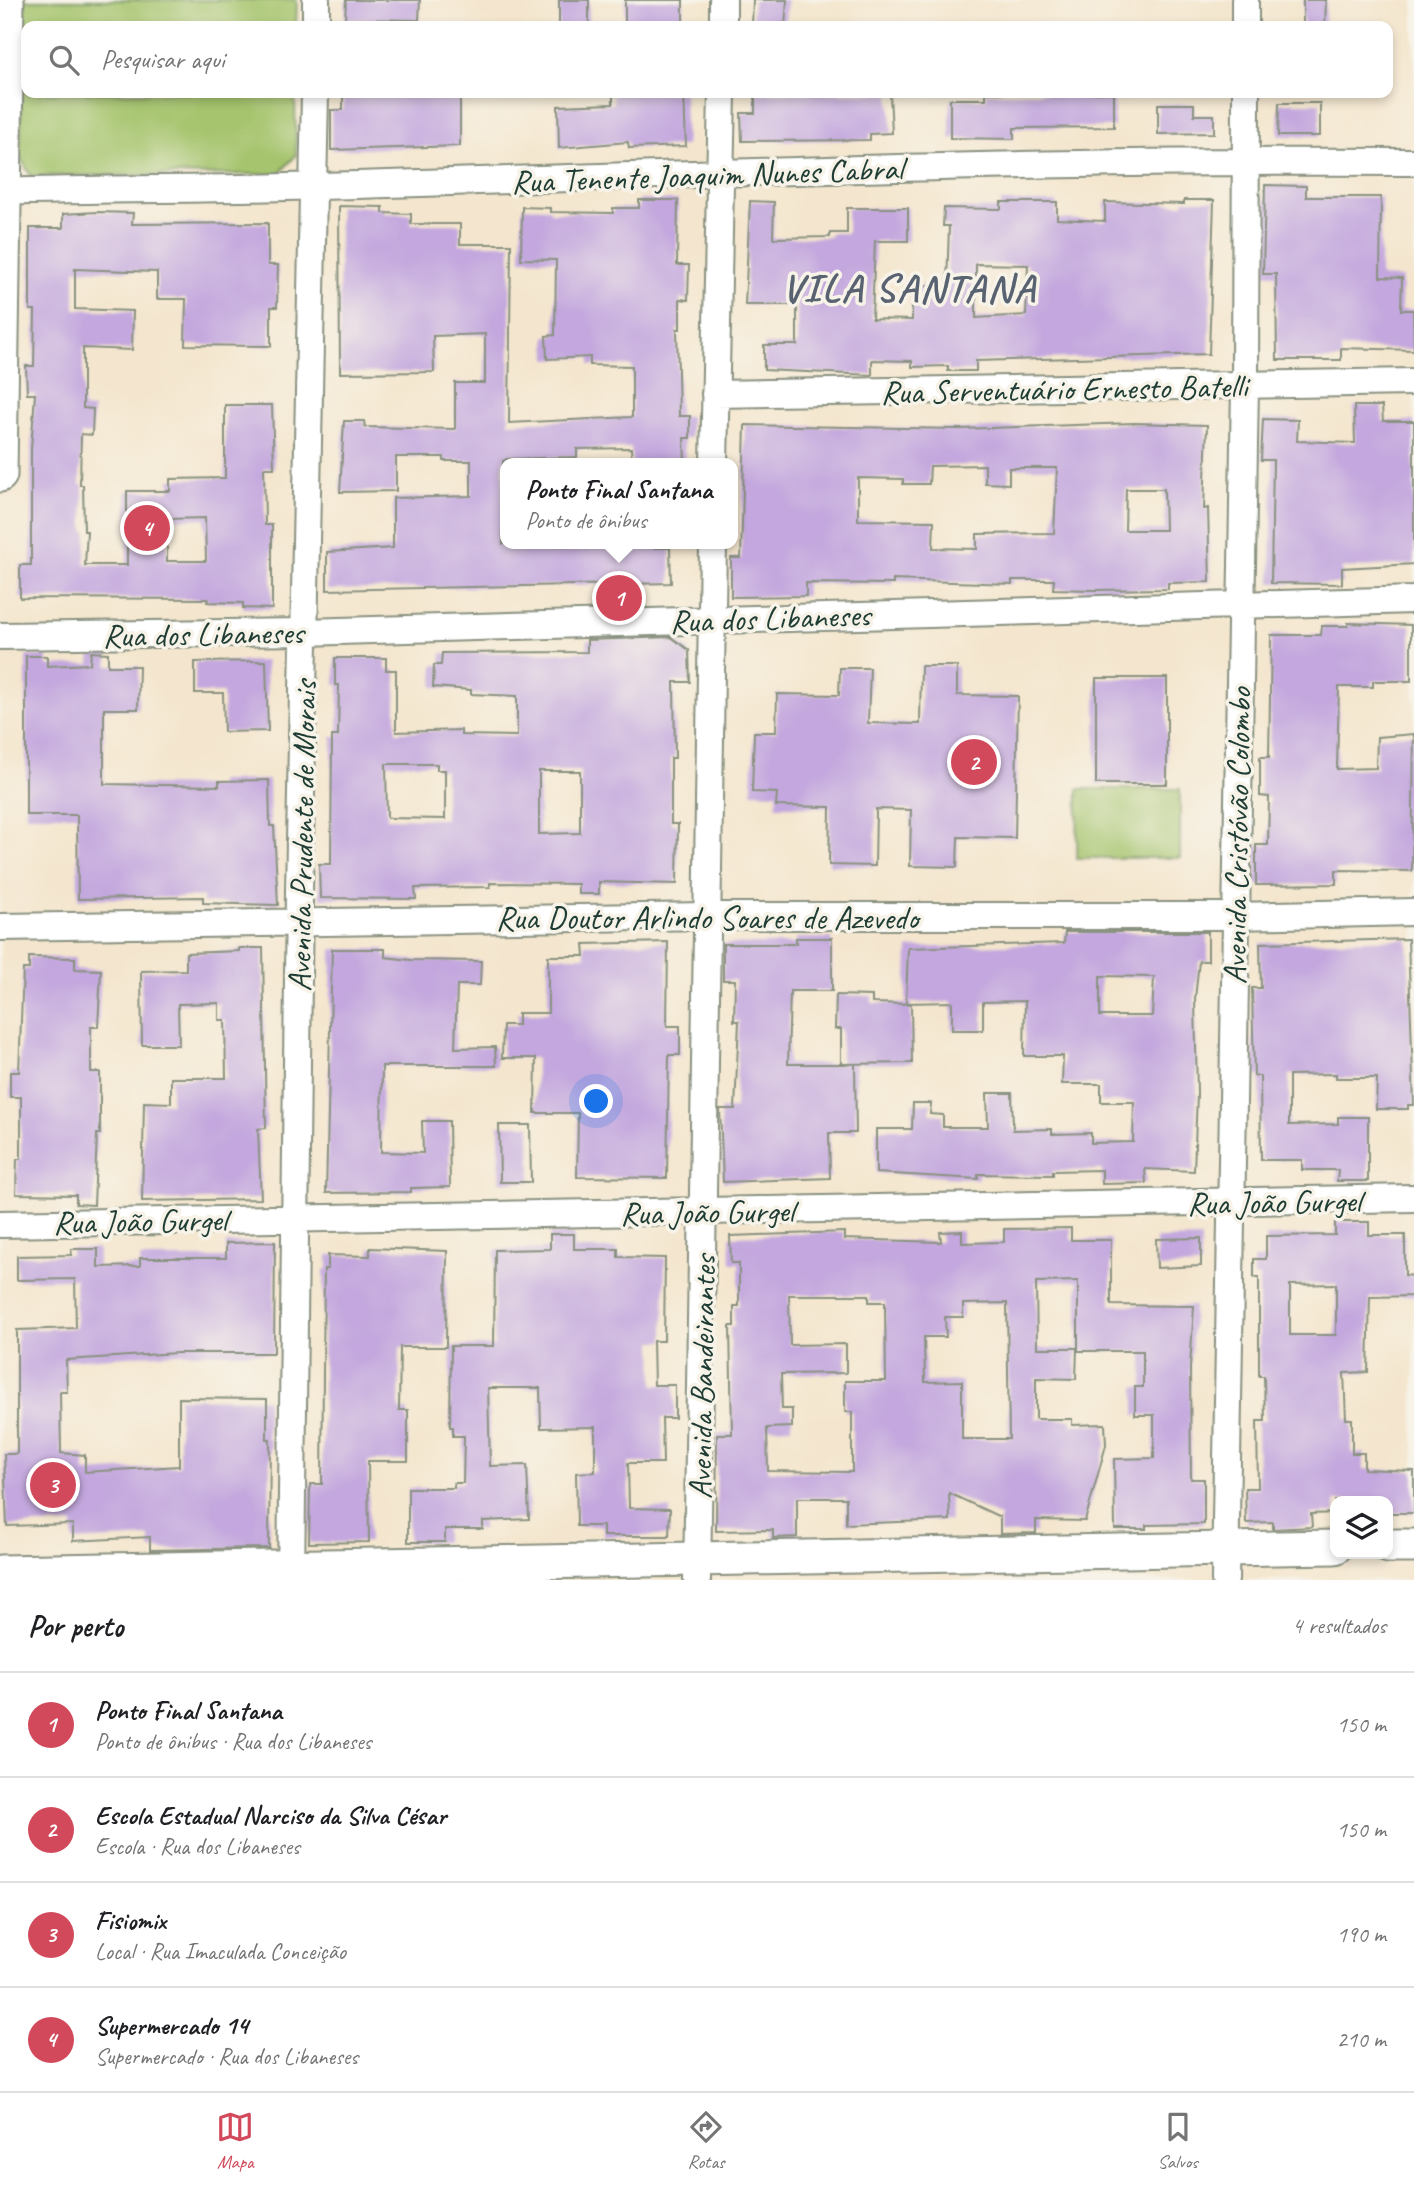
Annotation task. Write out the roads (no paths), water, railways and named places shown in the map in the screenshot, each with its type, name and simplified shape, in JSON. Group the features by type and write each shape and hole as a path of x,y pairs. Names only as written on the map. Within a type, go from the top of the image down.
{"street":[{"path":"0,475 7,0"},
{"path":"316,0 316,21"},
{"path":"723,0 723,21"},
{"path":"1245,0 1245,21"},
{"name":"Avenida Prudente de Morais","path":"291,1573 299,921 315,98"},
{"path":"714,458 722,98"},
{"name":"Avenida Cristóvão Colombo","path":"1226,1564 1234,916 1245,385 1246,98"},
{"name":"Rua Tenente Joaquim Nunes Cabral","path":"3,191 314,187 720,173 1246,161 1414,162"},
{"name":"Rua Serventuário Ernesto Batelli","path":"715,394 1414,382"},
{"name":"Avenida Bandeirantes","path":"697,1570 713,549"},
{"name":"Rua dos Libaneses","path":"0,636 305,632 1414,600"},
{"name":"Rua Doutor Arlindo Soares de Azevedo","path":"0,927 708,916 1234,916 1414,912"},
{"name":"Rua João Gurgel","path":"0,1224 296,1216 1414,1198"},
{"path":"1393,1546 1414,1546"},
{"path":"0,1573 291,1573 1226,1564 1330,1548"}],"place":[{"name":"Supermercado 14","path":"147,528"},
{"name":"Ponto Final Santana","path":"619,598"},
{"name":"Escola Estadual Narciso da Silva César","path":"974,762"},
{"name":"Fisiomix","path":"53,1485"}],"district":[{"name":"VILA SANTANA","path":"909,287"}]}
